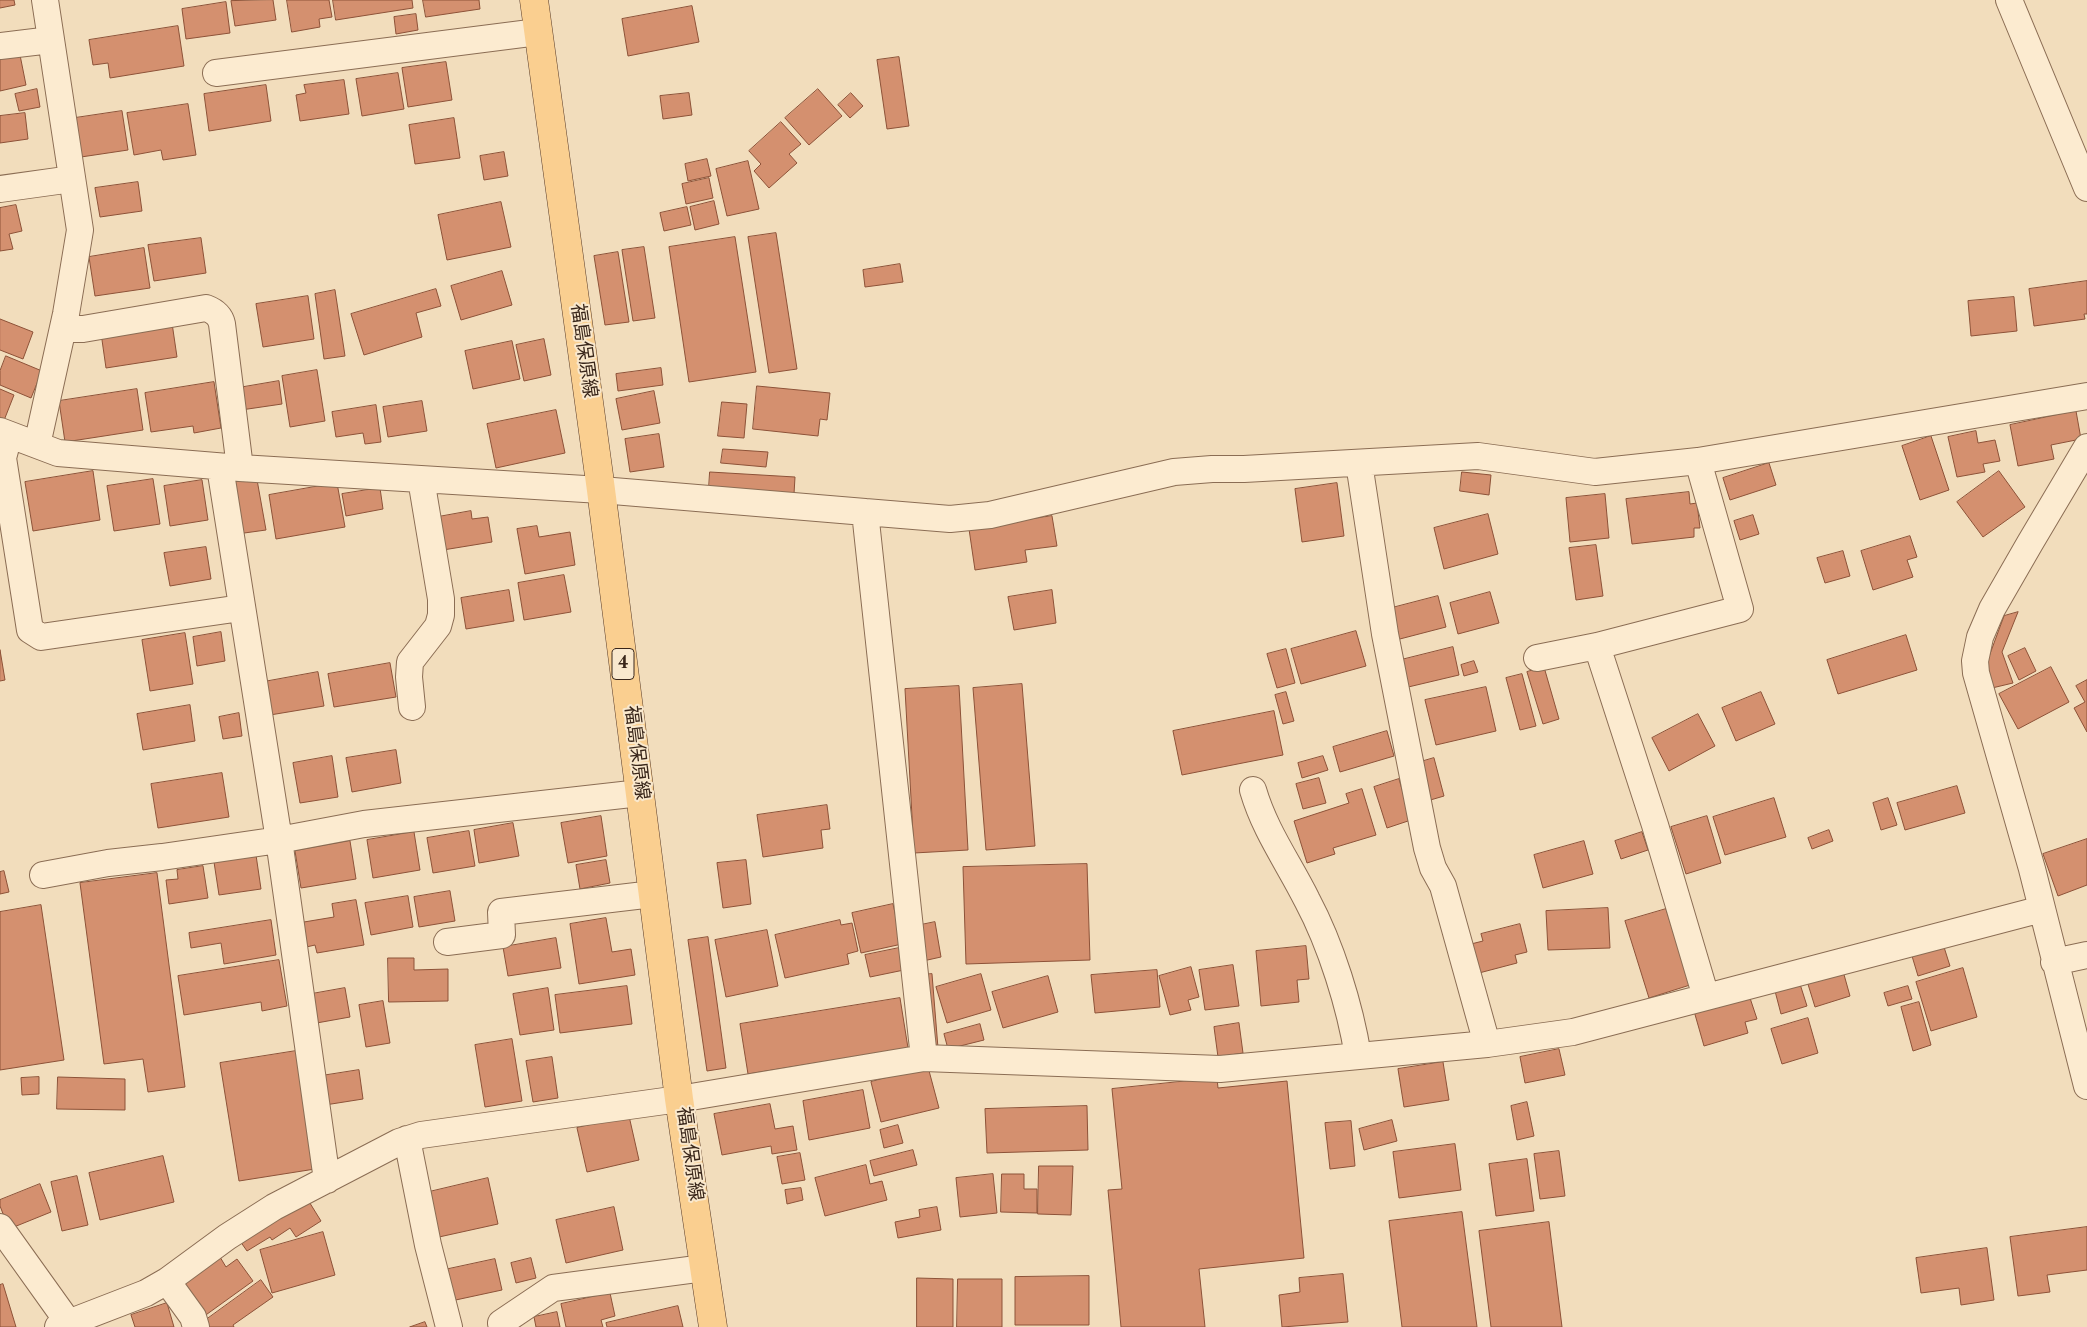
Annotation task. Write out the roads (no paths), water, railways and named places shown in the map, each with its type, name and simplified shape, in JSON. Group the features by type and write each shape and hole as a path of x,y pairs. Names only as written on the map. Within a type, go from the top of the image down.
{"main road":[{"name":"福島保原線","path":"534,0 601,490 679,1099 713,1327"}],"street":[{"path":"37,445 63,329 80,230 45,0"},
{"path":"2009,0 2087,188"},
{"path":"216,73 538,32"},
{"path":"0,46 51,40"},
{"path":"0,190 72,179"},
{"path":"63,329 83,329 206,308 214,311 221,319 241,608 278,840 327,1180"},
{"path":"241,608 41,637 30,630 4,458 4,433 58,453 230,468 601,490 950,519 990,515 1174,472 1478,456 1595,472 1698,461 2087,396"},
{"path":"2087,447 1992,610 1980,637 1975,661 1976,673 2032,869 2054,962 2087,1086"},
{"path":"1536,658 1597,646 1740,609 1698,461"},
{"path":"1359,463 1385,634 1427,848 1433,868 1442,886 1487,1044"},
{"path":"412,707 408,677 410,662 438,626 441,615 441,599 421,479"},
{"path":"865,512 924,1058"},
{"path":"1597,646 1655,825 1706,997"},
{"path":"1253,790 1266,826 1307,900 1321,931 1353,1025 1358,1056"},
{"path":"43,875 108,863 278,840 364,824 640,793"},
{"path":"447,942 502,935 500,912 653,894"},
{"path":"0,1227 63,1315 63,1325 146,1293 167,1281 227,1236 274,1207 407,1140 427,1134 679,1099 924,1058 1220,1069 1487,1044 1573,1032 2042,909"},
{"path":"2054,962 2087,955"},
{"path":"407,1140 428,1245 449,1327"},
{"path":"501,1323 553,1288 704,1268"},
{"path":"167,1281 193,1317 196,1327"}]}
